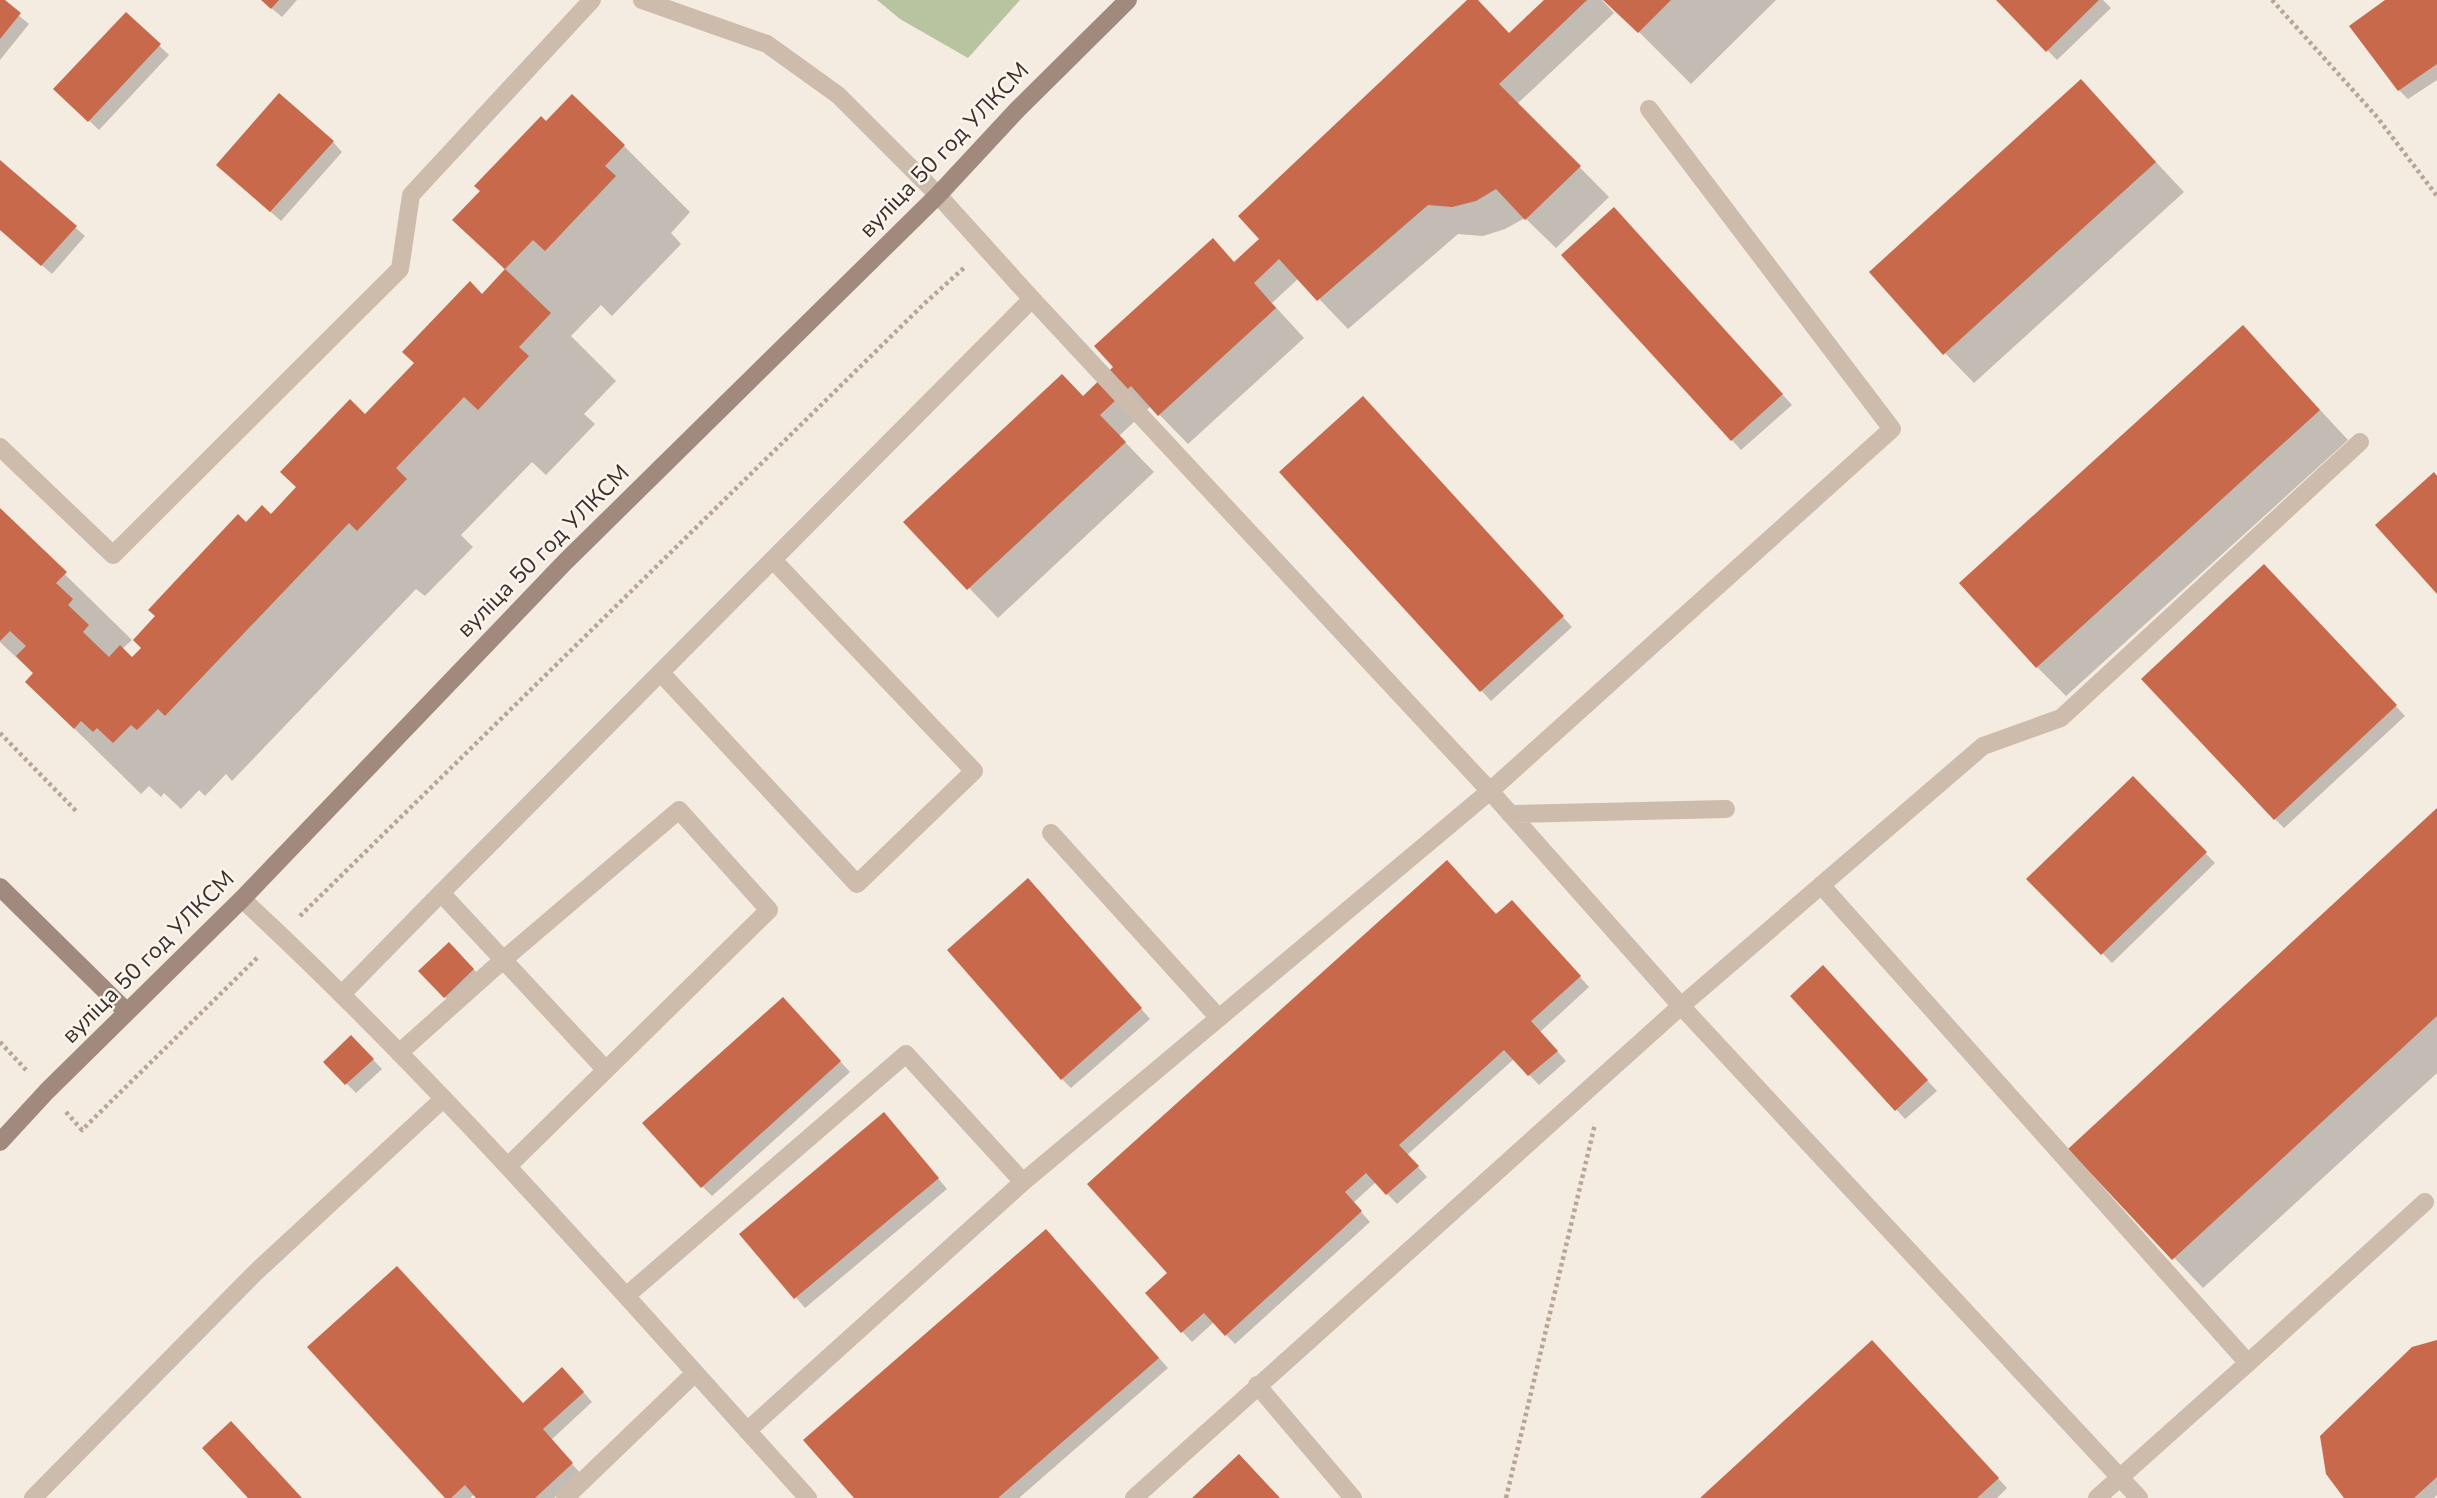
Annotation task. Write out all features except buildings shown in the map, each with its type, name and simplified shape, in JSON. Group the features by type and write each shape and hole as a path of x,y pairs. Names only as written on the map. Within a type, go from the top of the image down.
{"main road":[{"name":"вуліца 50 год УЛКСМ","path":"0,1142 47,1091 242,899 565,562 939,195 1018,109 1128,0"},
{"path":"0,887 127,1011"}],"street":[{"path":"0,447 113,555 400,269 411,195 592,0"},
{"path":"642,0 767,44 838,95 939,195 1032,299 1490,791 1681,1006 2139,1498"},
{"path":"747,1431 1023,1182 1490,791 1892,429 1649,109"},
{"path":"342,994 1032,299"},
{"path":"1133,1498 1681,1006 1821,885 1983,746 2061,718 2360,442"},
{"path":"661,673 858,884 974,771 773,560"},
{"path":"1510,814 1726,809"},
{"path":"398,1053 679,810 769,910 508,1166"},
{"path":"1051,833 1219,1018"},
{"path":"1821,885 2248,1363"},
{"path":"441,893 605,1069"},
{"path":"242,899 342,994 508,1166 808,1498"},
{"path":"626,1297 906,1054 1023,1182"},
{"path":"33,1498 256,1272 443,1099"},
{"path":"2097,1498 2425,1202"},
{"path":"565,1498 695,1373"},
{"path":"1257,1385 1353,1498"}],"path":[{"path":"2272,0 2377,117 2437,196"},
{"path":"0,1042 82,1130 925,303 987,248"},
{"path":"0,733 76,812"},
{"path":"1506,1498 1608,1072"}],"green space":[{"path":"877,0 1020,0 968,58 900,19"}]}
